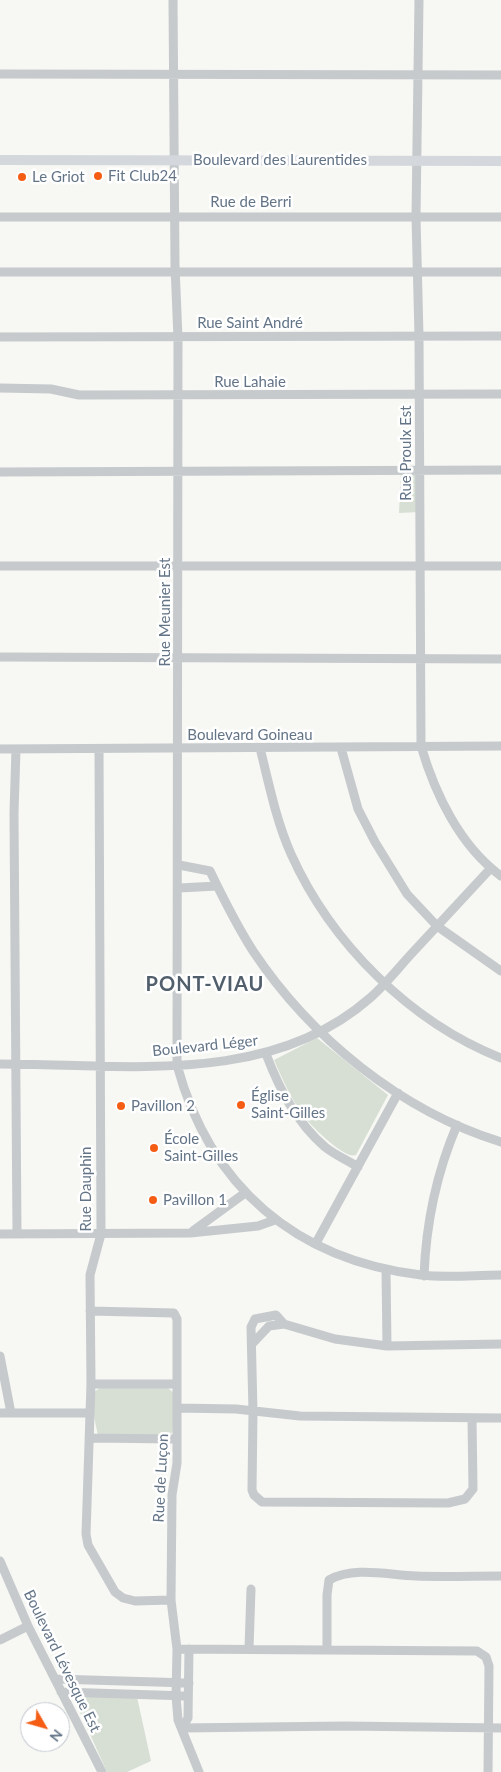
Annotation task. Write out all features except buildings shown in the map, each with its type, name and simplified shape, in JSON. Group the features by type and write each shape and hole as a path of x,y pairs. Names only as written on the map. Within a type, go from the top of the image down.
{"main road":[{"name":"Boulevard des Laurentides","path":"0,160 501,161"}],"street":[{"name":"Rue Meunier Est","path":"173,0 175,271 178,338 179,888 177,1065 186,1096 201,1130 218,1159 245,1193 275,1220 347,1259 386,1270 424,1276 501,1275"},
{"name":"Rue Proulx Est","path":"419,0 416,217 419,336 419,659 421,746 428,772 454,823 491,868 501,876"},
{"path":"0,74 501,75"},
{"name":"Rue de Berri","path":"0,217 501,217"},
{"path":"0,272 501,272"},
{"name":"Rue Saint André","path":"0,337 501,336"},
{"name":"Rue Lahaie","path":"0,388 51,389 79,395 501,394"},
{"path":"0,472 501,470"},
{"path":"0,566 419,568 501,566"},
{"path":"0,657 501,659"},
{"name":"Boulevard Goineau","path":"0,749 501,746"},
{"path":"260,748 279,824 291,854 313,897 352,949 415,1010 442,1028 501,1058"},
{"path":"341,748 358,809 375,842 407,894 437,926 501,971"},
{"path":"16,749 17,1234"},
{"name":"Rue Dauphin","path":"100,749 101,1234 90,1275 91,1384 86,1534 95,1559 115,1592 123,1598 135,1601 171,1600"},
{"path":"179,865 210,872 252,950 269,974 307,1018 358,1065 398,1093 457,1126 501,1142"},
{"name":"Boulevard Léger","path":"0,1064 177,1065 236,1060 266,1054 304,1040 340,1021 370,998 491,868"},
{"path":"179,888 217,886"},
{"path":"266,1054 277,1084 306,1128 326,1147 358,1167"},
{"path":"316,1243 398,1093"},
{"path":"424,1276 429,1209 446,1150 457,1126"},
{"path":"190,1233 223,1211 245,1193"},
{"path":"0,1234 190,1233 258,1226 275,1220"},
{"path":"386,1270 387,1346"},
{"name":"Rue de Luçon","path":"90,1311 174,1313 177,1319 177,1439 172,1495 171,1600 177,1649 176,1696 178,1720 199,1772"},
{"path":"284,1324 276,1316 255,1319 251,1328 252,1490 254,1495 262,1502 448,1503 465,1499 473,1489 472,1418"},
{"path":"252,1344 269,1326 284,1324 335,1338 387,1346 501,1344"},
{"path":"0,1356 11,1413"},
{"path":"91,1384 177,1384"},
{"path":"177,1408 236,1409 300,1416 501,1418"},
{"path":"0,1413 90,1413"},
{"path":"90,1438 177,1439"},
{"name":"Boulevard Lévesque Est","path":"0,1561 28,1626 102,1772"},
{"path":"327,1650 327,1595 329,1580 338,1576 358,1573 501,1576"},
{"path":"249,1649 251,1588"},
{"path":"0,1640 28,1626"},
{"path":"177,1649 477,1651 486,1657 489,1666 488,1772"},
{"path":"182,1728 188,1718 189,1649"},
{"path":"55,1679 189,1683"},
{"path":"61,1692 188,1696"},
{"path":"182,1728 345,1726 501,1728"}],"shaded area":[{"path":"401,471 420,471 419,512 399,513"},
{"path":"317,1038 388,1095 356,1155 351,1155 336,1147 307,1120 291,1095 274,1060"},
{"path":"104,1385 168,1388 177,1396 174,1429 169,1437 98,1436 94,1416 94,1392"},
{"path":"71,1692 137,1697 151,1761 127,1772 107,1772"}],"place":[{"name":"Fit Club24","path":"98,176"},
{"name":"Le Griot","path":"22,177"},
{"name":"Église Saint-Gilles","path":"241,1105"},
{"name":"Pavillon 2","path":"121,1106"},
{"name":"École Saint-Gilles","path":"154,1148"},
{"name":"Pavillon 1","path":"153,1200"}],"district":[{"name":"PONT-VIAU","path":"205,985"}]}
